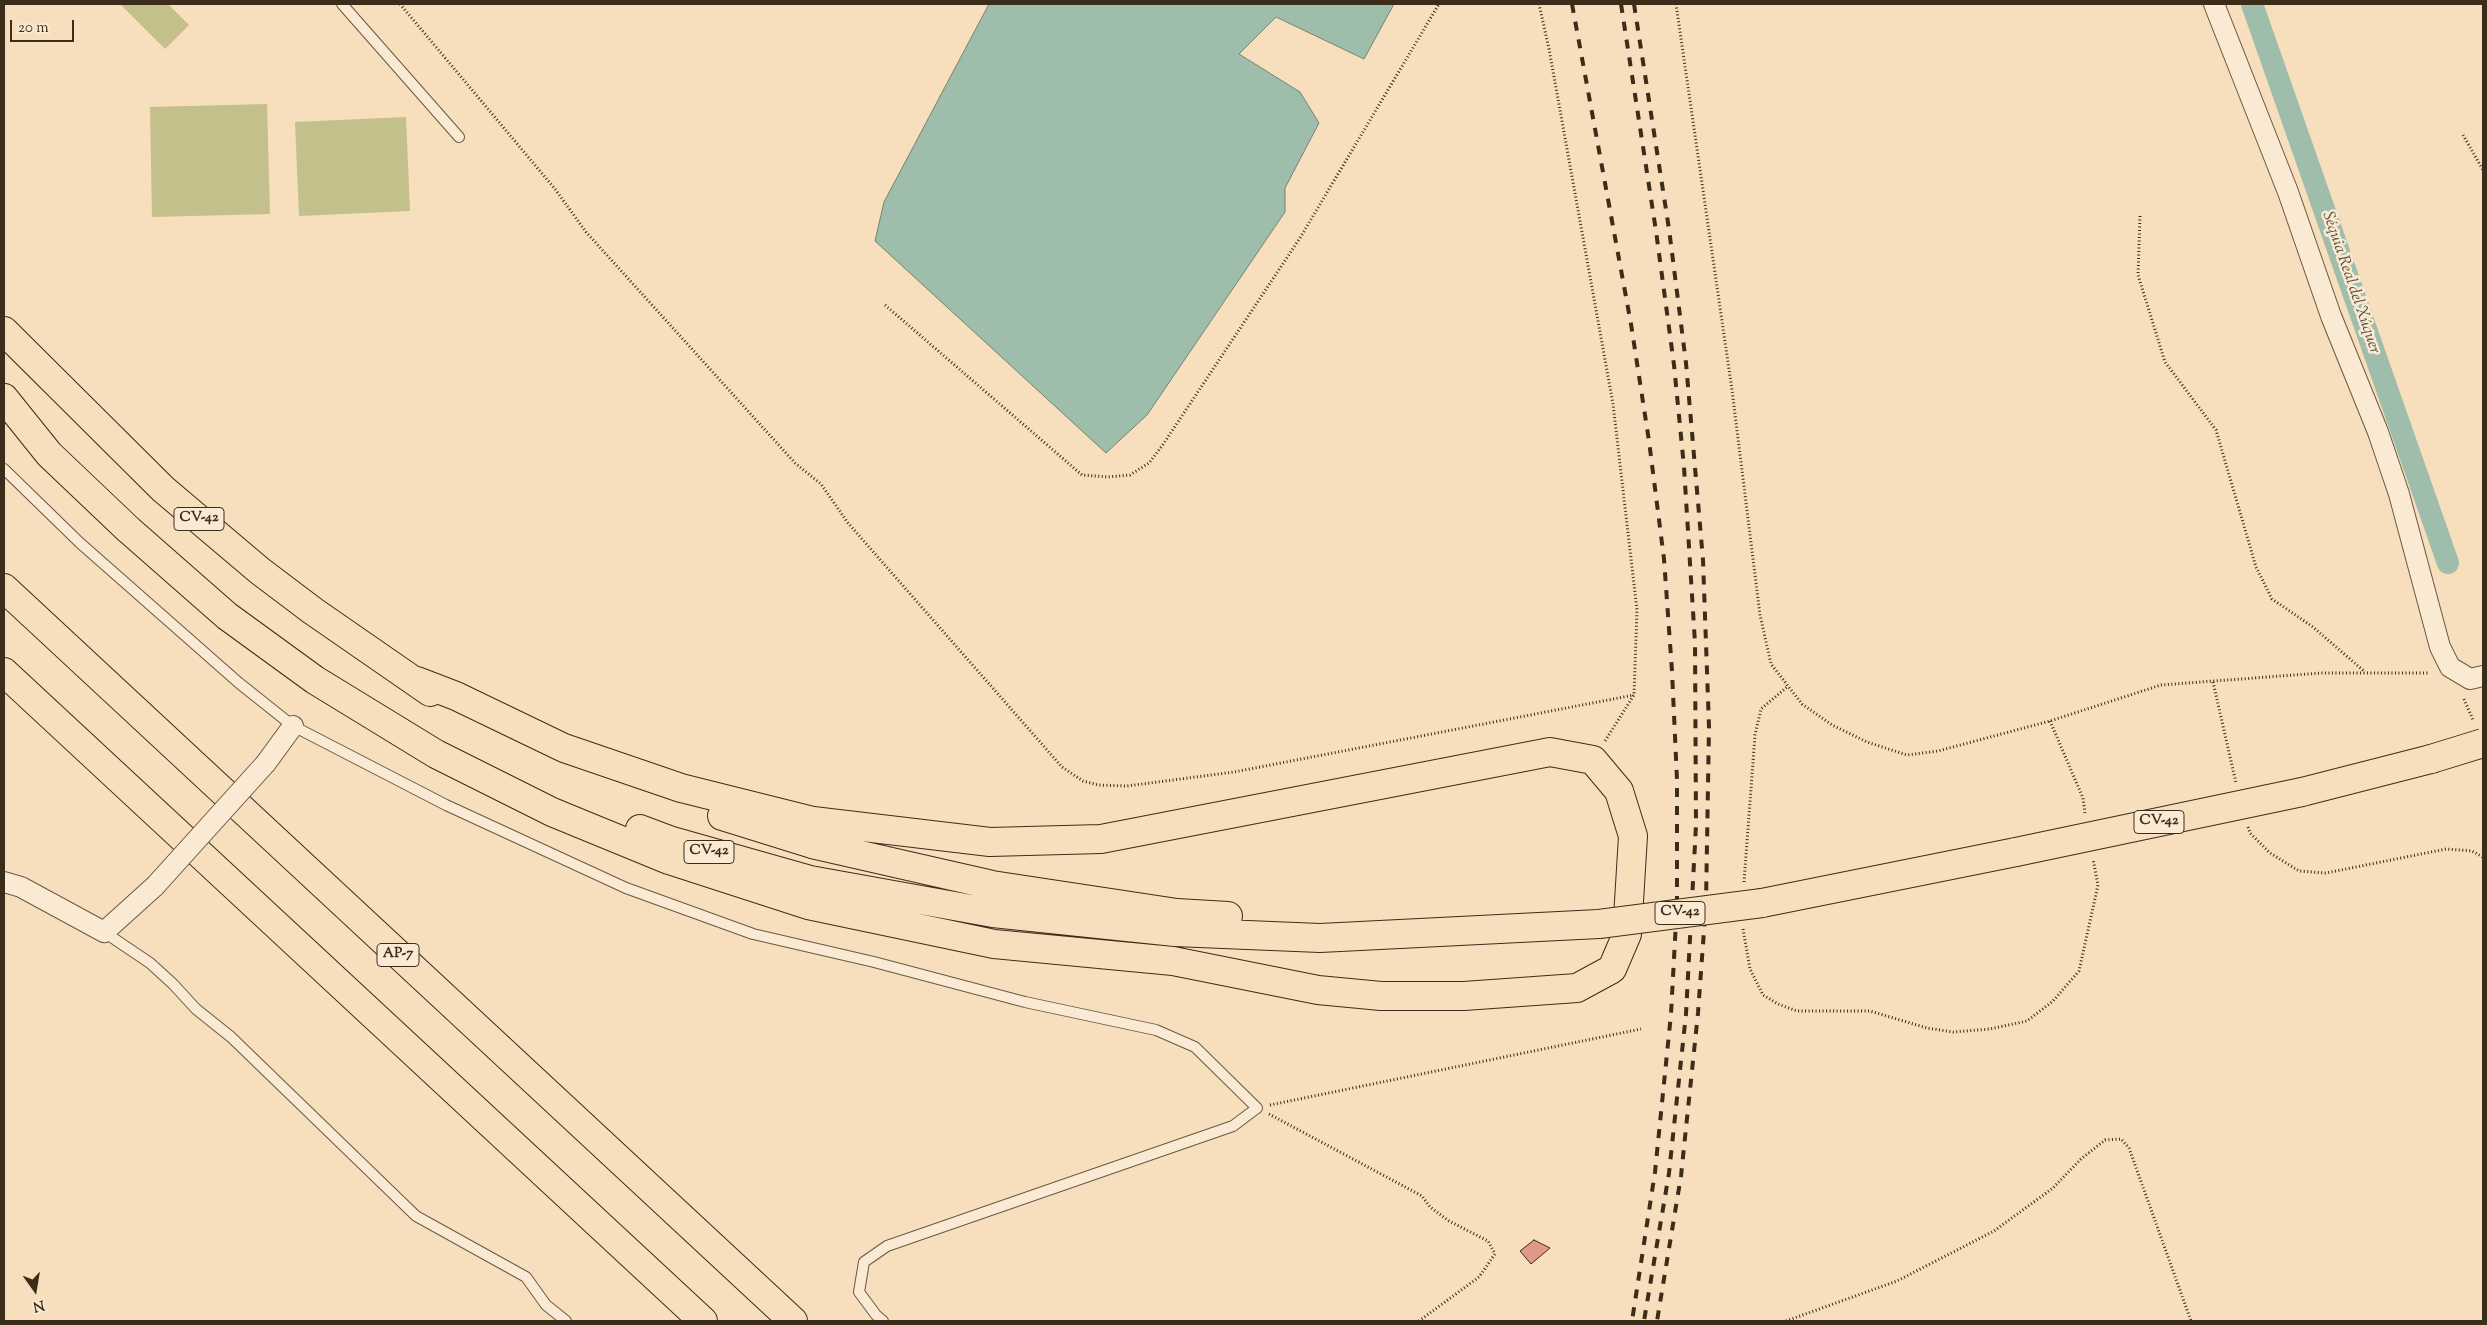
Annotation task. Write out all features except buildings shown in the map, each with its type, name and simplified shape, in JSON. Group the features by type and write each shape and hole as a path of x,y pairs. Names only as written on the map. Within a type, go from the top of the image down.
{"main road":[{"name":"CV-42","path":"4,331 163,489 260,571 313,611 416,681 452,708 562,759 678,803 812,844 992,886 1178,913 1321,922 1521,929"},
{"name":"CV-42","path":"4,398 23,420 60,447 135,523 226,600 319,671 439,744 555,798 672,841 810,880 993,913 1175,932 1320,938 1598,924 1750,902 2016,852 2302,792 2431,760 2480,736"},
{"path":"23,420 49,454 129,530 227,616 315,680 436,754 552,812 669,860 818,907 994,944 1173,962 1318,990 1400,996 1464,996 1577,988 1612,969 1627,934 1633,836 1619,792 1593,760 1550,752 1101,839 990,842 813,821 681,788 564,748 456,696 416,681"},
{"name":"AP-7","path":"4,588 794,1321"},
{"path":"4,672 703,1321"}],"street":[{"path":"2214,4 2288,192 2332,316 2378,432 2399,494 2440,647 2450,667 2471,676"},
{"path":"4,882 21,887 104,932 155,886 266,763 293,726"}],"lane":[{"path":"342,4 459,137"},
{"path":"4,469 80,543 239,683 293,726 446,805 626,888 753,934 874,962 1025,1002 1156,1030 1195,1047 1257,1108 1233,1126 888,1246 864,1262 858,1292 876,1315 884,1321"},
{"path":"104,932 150,963 196,1009 231,1037 416,1216 526,1277 546,1305 566,1321"}],"path":[{"path":"400,4 555,189 586,232 795,463 822,484 848,523 1062,767 1083,781 1098,785 1127,786 1234,772 1634,695"},
{"path":"885,305 1082,475 1108,477 1130,475 1149,463 1162,446 1300,238 1439,4"},
{"path":"1539,4 1549,49 1613,404 1637,610 1634,695 1593,760"},
{"path":"1676,4 1732,390 1760,615 1771,664 1802,704 1832,725 1867,742 1907,755 1938,752 2050,721 2160,686 2321,673 2471,676 2463,696 2480,736"},
{"path":"2463,135 2483,170"},
{"path":"2140,216 2138,275 2165,362 2216,430 2256,567 2272,599 2313,628 2366,673"},
{"path":"2213,682 2238,790"},
{"path":"1788,686 1761,709 1755,735 1750,902 1743,938 1750,969 1763,995 1778,1004 1797,1010 1870,1011 1927,1028 1953,1032 1990,1029 2027,1021 2053,1001 2079,971 2098,885 2093,856"},
{"path":"2050,721 2083,798 2086,817"},
{"path":"2248,824 2250,833 2270,854 2299,871 2326,873 2446,849 2472,851 2483,857"},
{"path":"1257,1108 1641,1029"},
{"path":"1257,1108 1422,1196 1430,1207 1449,1221 1488,1241 1495,1254 1479,1277 1419,1321"},
{"path":"1786,1321 1897,1281 1994,1231 2052,1188 2081,1159 2105,1140 2121,1139 2129,1148 2191,1321"}],"shaded area":[{"path":"120,4 168,4 189,25 165,49"},
{"path":"989,4 1394,4 1364,59 1276,17 1239,54 1300,92 1319,123 1285,188 1285,212 1147,415 1106,453 875,241 884,202"},
{"path":"267,104 270,214 152,217 150,107"},
{"path":"406,117 410,211 299,216 295,122"}],"waterway":[{"name":"Séquia Real del Xúquer","path":"2252,4 2448,563"}],"railway":[{"path":"1572,4 1631,324 1649,441 1664,559 1677,780 1677,903 1671,1014 1655,1172 1632,1321"},
{"path":"1621,4 1656,231 1674,365 1684,467 1695,643 1696,825 1686,1014 1669,1173 1644,1321"},
{"path":"1634,4 1669,229 1686,363 1703,560 1709,727 1706,903 1698,1013 1681,1176 1657,1321"}]}
